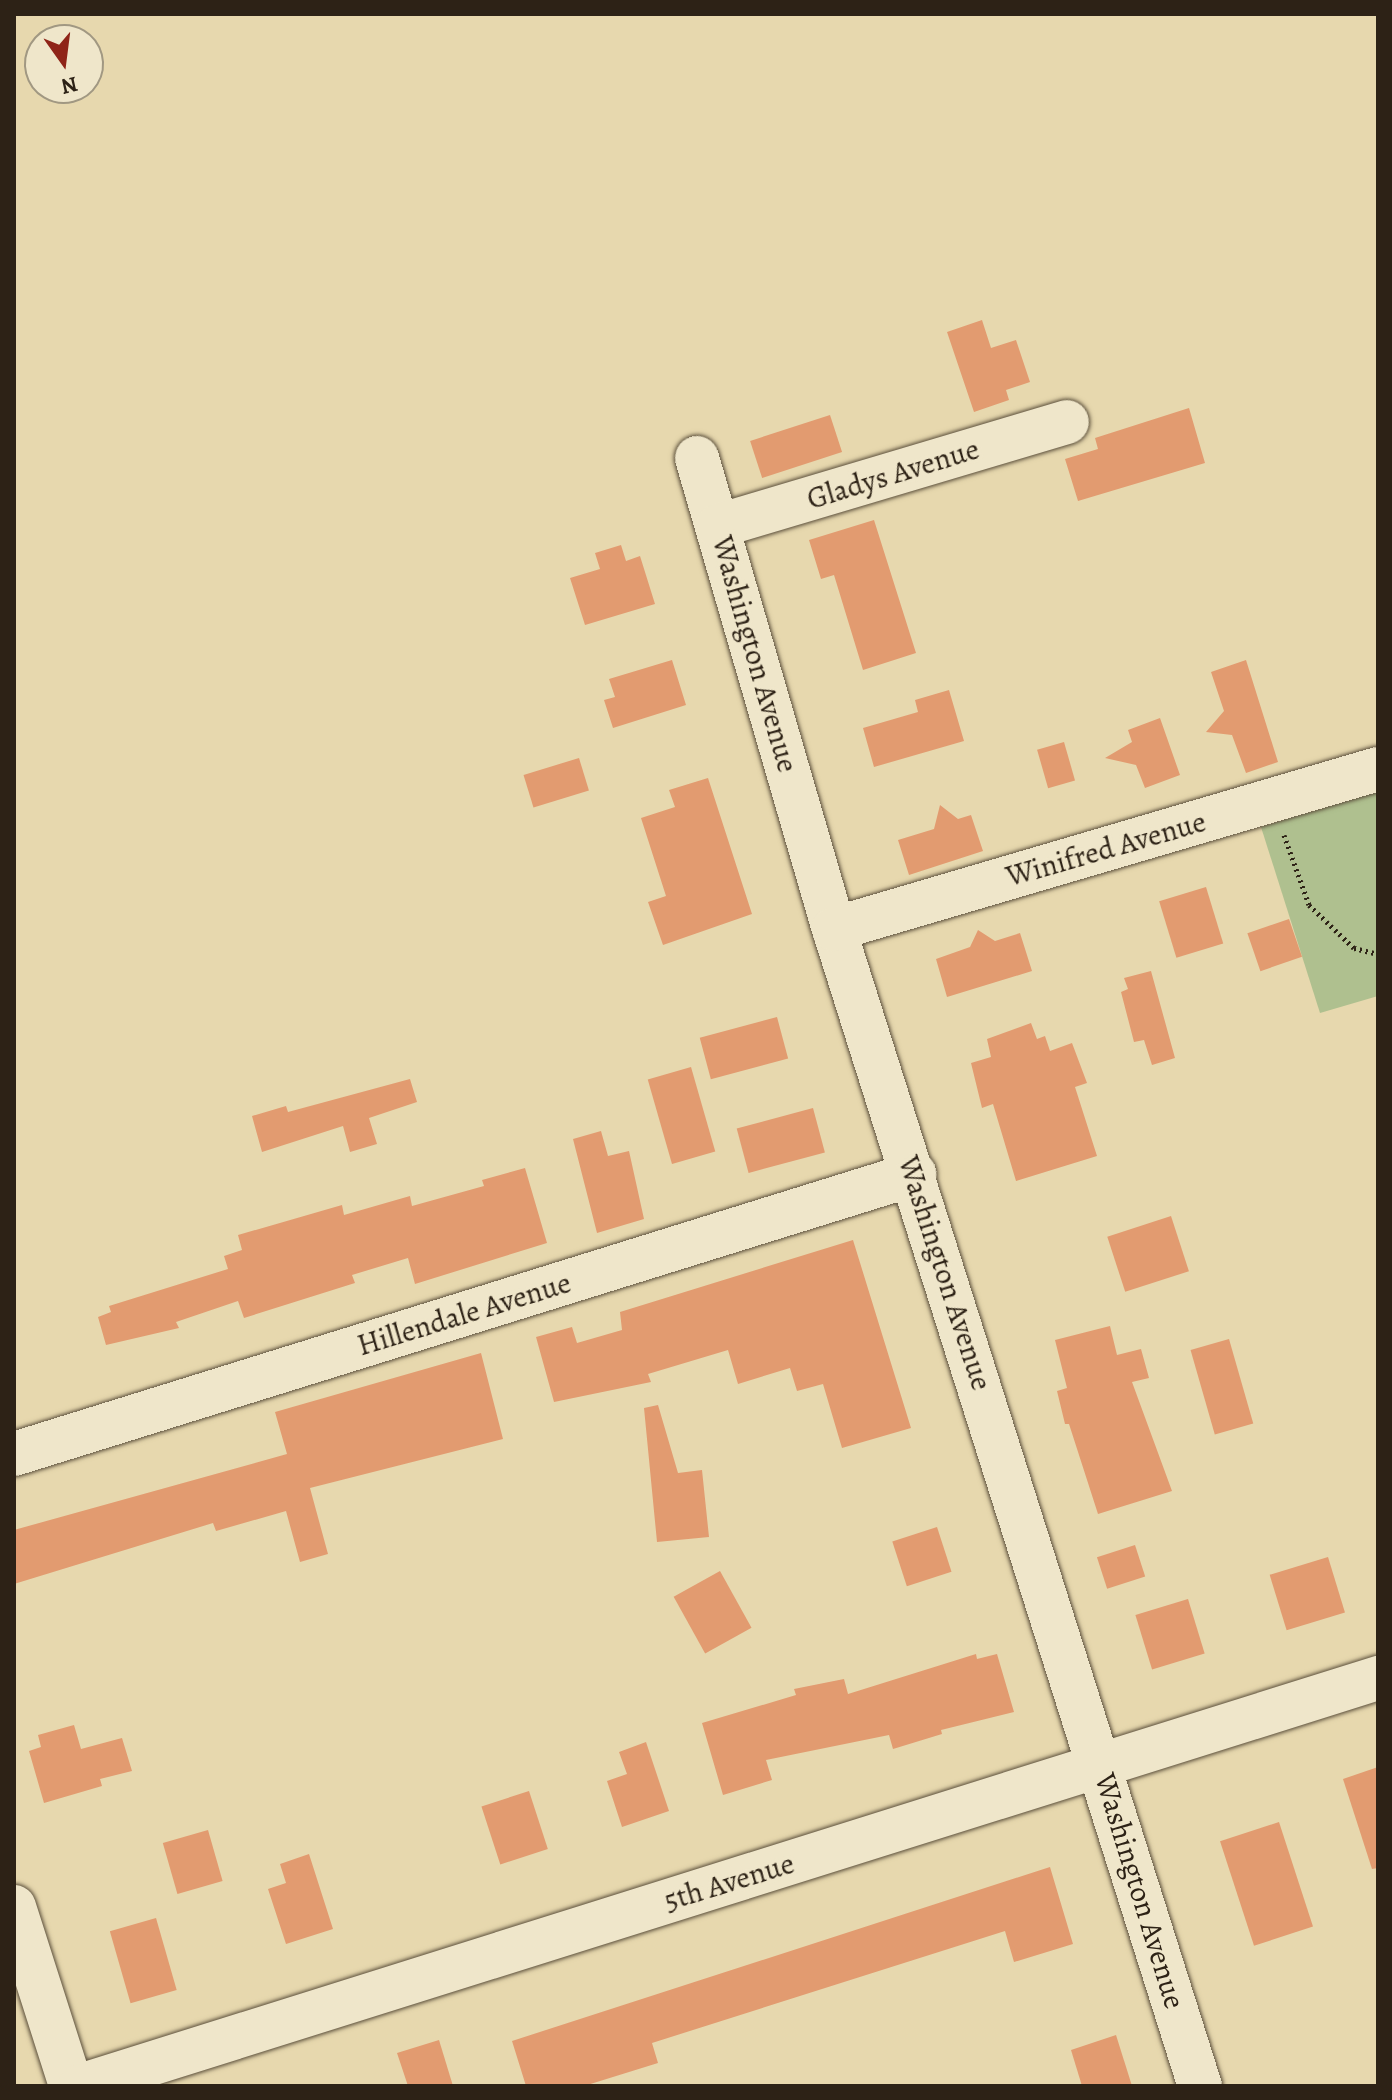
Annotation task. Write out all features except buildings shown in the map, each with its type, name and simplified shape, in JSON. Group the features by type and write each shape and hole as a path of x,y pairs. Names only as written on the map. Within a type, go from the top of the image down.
{"street":[{"name":"Gladys Avenue","path":"718,526 1067,422"},
{"name":"Washington Avenue","path":"697,458 834,929 1102,1764 1200,2086"},
{"name":"Winifred Avenue","path":"834,929 1378,769"},
{"name":"Hillendale Avenue","path":"14,1454 914,1174"},
{"name":"5th Avenue","path":"80,2086 1378,1678"},
{"path":"14,1907 71,2086"}],"path":[{"path":"1271,801 1309,905 1354,948 1378,954"}],"green space":[{"path":"1378,792 1378,996 1320,1013 1261,827"}]}
